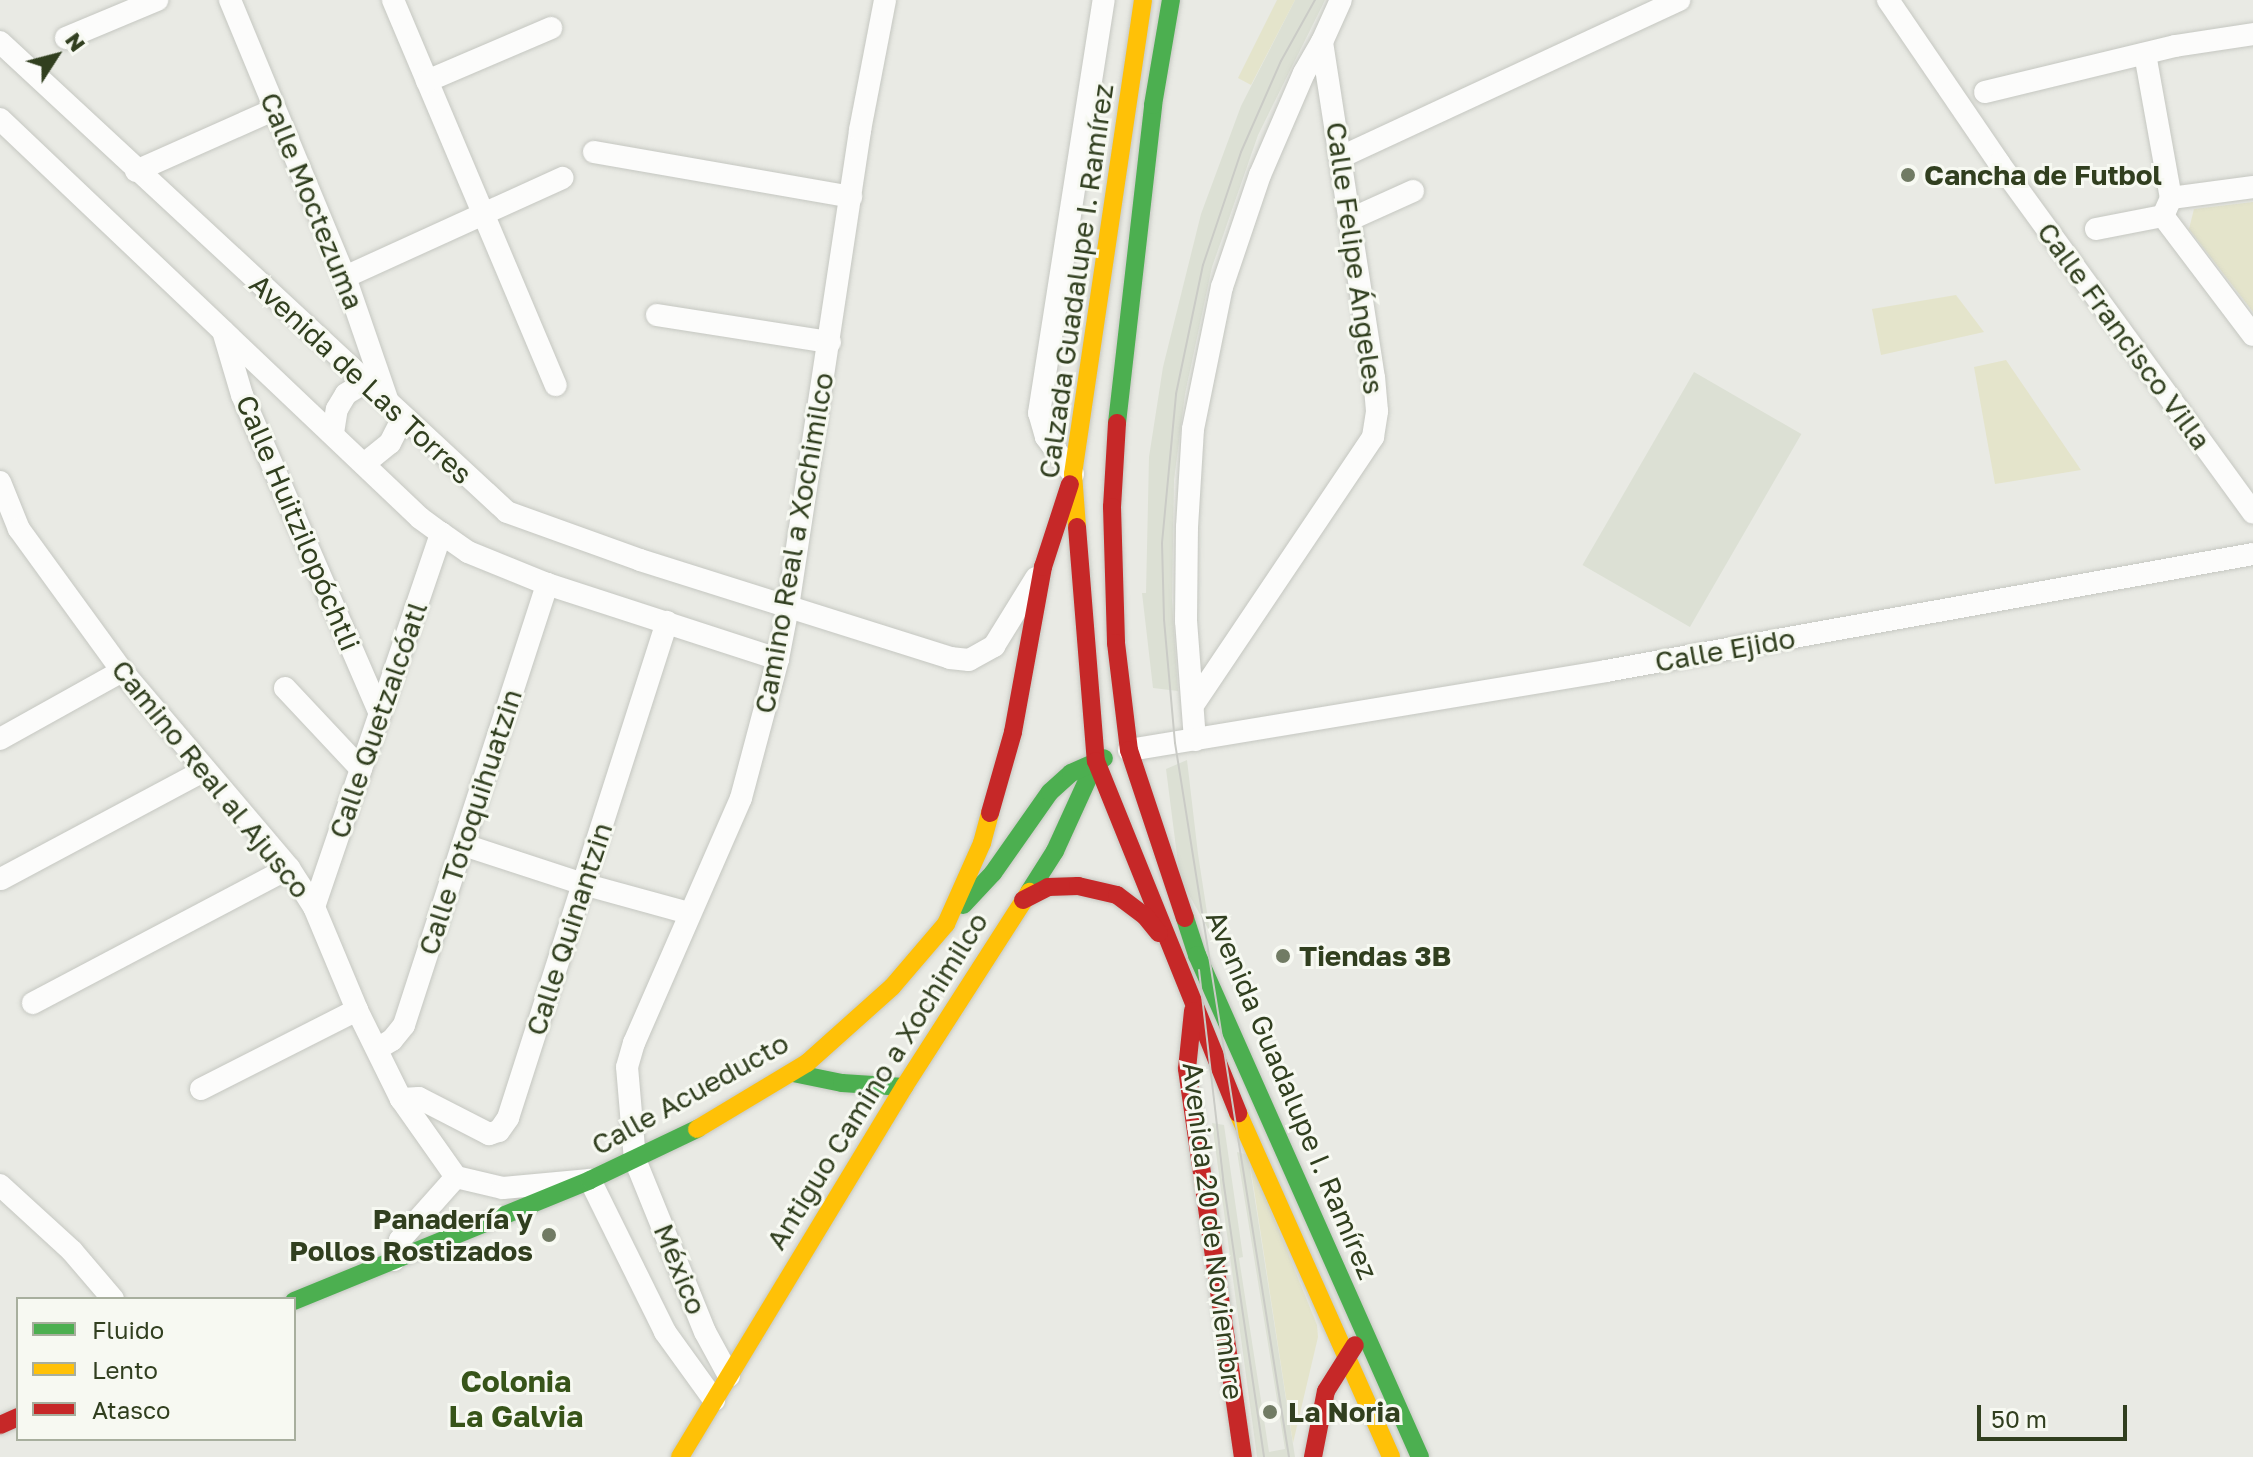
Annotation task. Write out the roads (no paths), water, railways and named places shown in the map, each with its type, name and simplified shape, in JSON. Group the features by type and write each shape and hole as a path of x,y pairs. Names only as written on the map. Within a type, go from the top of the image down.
{"main road":[{"name":"Calzada Guadalupe I. Ramírez","path":"1096,761 1073,474 1143,0"},
{"name":"Calzada Guadalupe I. Ramírez","path":"1129,750 1116,643 1112,507 1114,453 1153,105 1171,0"},
{"name":"Calle Acueducto","path":"296,1300 590,1180 690,1133 793,1073 851,1028 892,987 946,924 982,843 1001,785 1052,529 1073,474"},
{"path":"946,924 993,873 1050,792 1071,773 1129,750"},
{"name":"Avenida Guadalupe I. Ramírez","path":"1129,750 1197,955 1420,1457"},
{"name":"Avenida Guadalupe I. Ramírez","path":"1096,761 1166,942 1391,1457"},
{"name":"Antiguo Camino a Xochimilco","path":"680,1457 904,1087 1055,851 1096,761"},
{"path":"1023,900 1048,887 1078,886 1117,895 1145,916 1166,942"},
{"name":"Avenida 20 de Noviembre","path":"1194,1005 1187,1069 1243,1457"},
{"path":"793,1073 842,1083 904,1087"},
{"path":"1313,1457 1320,1406 1330,1382 1364,1332"}],"street":[{"path":"66,38 157,0"},
{"path":"393,0 556,385"},
{"name":"Camino Real a Xochimilco","path":"635,1160 627,1067 634,1043 689,913 741,798 778,659 885,0"},
{"path":"1073,474 1046,437 1039,413 1104,0"},
{"path":"1195,740 1186,574 1193,429 1222,287 1260,175 1304,73 1341,0"},
{"path":"1341,157 1679,0"},
{"name":"Calle Francisco Villa","path":"1888,0 2008,176 2253,512"},
{"name":"Calle Moctezuma","path":"234,1 396,411"},
{"path":"427,81 551,28"},
{"path":"1985,92 2145,54 2253,34"},
{"name":"Avenida de Las Torres","path":"0,42 507,512 788,607 950,658 969,660 994,646 1043,567"},
{"name":"Calle Felipe Ángeles","path":"1193,705 1373,437 1377,411 1374,378 1322,42"},
{"path":"2145,54 2167,207 2253,335"},
{"path":"136,171 275,109"},
{"name":"Avenida de Las Torres","path":"0,119 364,464 441,533 468,552 547,584 778,659"},
{"path":"594,152 851,197"},
{"path":"345,277 562,178"},
{"path":"2096,229 2167,207 2253,187"},
{"path":"1351,219 1413,191"},
{"path":"657,315 830,342"},
{"name":"Calle Huitzilopóchtli","path":"223,331 242,395 380,714"},
{"path":"333,433 337,409 346,394 365,382"},
{"path":"364,464 390,443 396,411"},
{"name":"Camino Real al Ajusco","path":"0,482 9,534 203,771 289,868 314,907 357,1010 401,1099 456,1177"},
{"name":"Calle Quetzalcóatl","path":"314,907 441,533"},
{"name":"Calle Ejido","path":"1129,750 1883,622 2253,554"},
{"name":"Calle Totoquihuatzin","path":"377,1049 392,1040 404,1025 547,584"},
{"name":"Calle Quinantzin","path":"401,1099 419,1098 489,1134 499,1131 508,1118 667,622"},
{"path":"0,739 122,671"},
{"path":"285,688 361,769"},
{"path":"1,879 203,771"},
{"path":"464,845 583,884 689,913"},
{"path":"33,1003 289,868"},
{"path":"201,1089 357,1010"},
{"name":"México","path":"635,1160 705,1332 729,1376"},
{"path":"394,1260 400,1240 456,1177 503,1188 590,1180 665,1332 714,1400"},
{"path":"0,1185 72,1251 111,1297"},
{"path":"698,1457 699,1426"}],"tram line":[{"path":"1289,1457 1175,743 1164,619 1162,543 1176,394 1203,265 1241,152 1281,61 1315,0"},
{"path":"1199,970 1223,1179 1264,1457"}],"place":[{"name":"Cancha de Futbol","path":"1908,175"},
{"name":"Tiendas 3B","path":"1283,956"},
{"name":"Panadería y Pollos Rostizados","path":"549,1235"},
{"name":"La Noria","path":"1270,1412"}],"district":[{"name":"Colonia La Galvia","path":"516,1398"}]}
